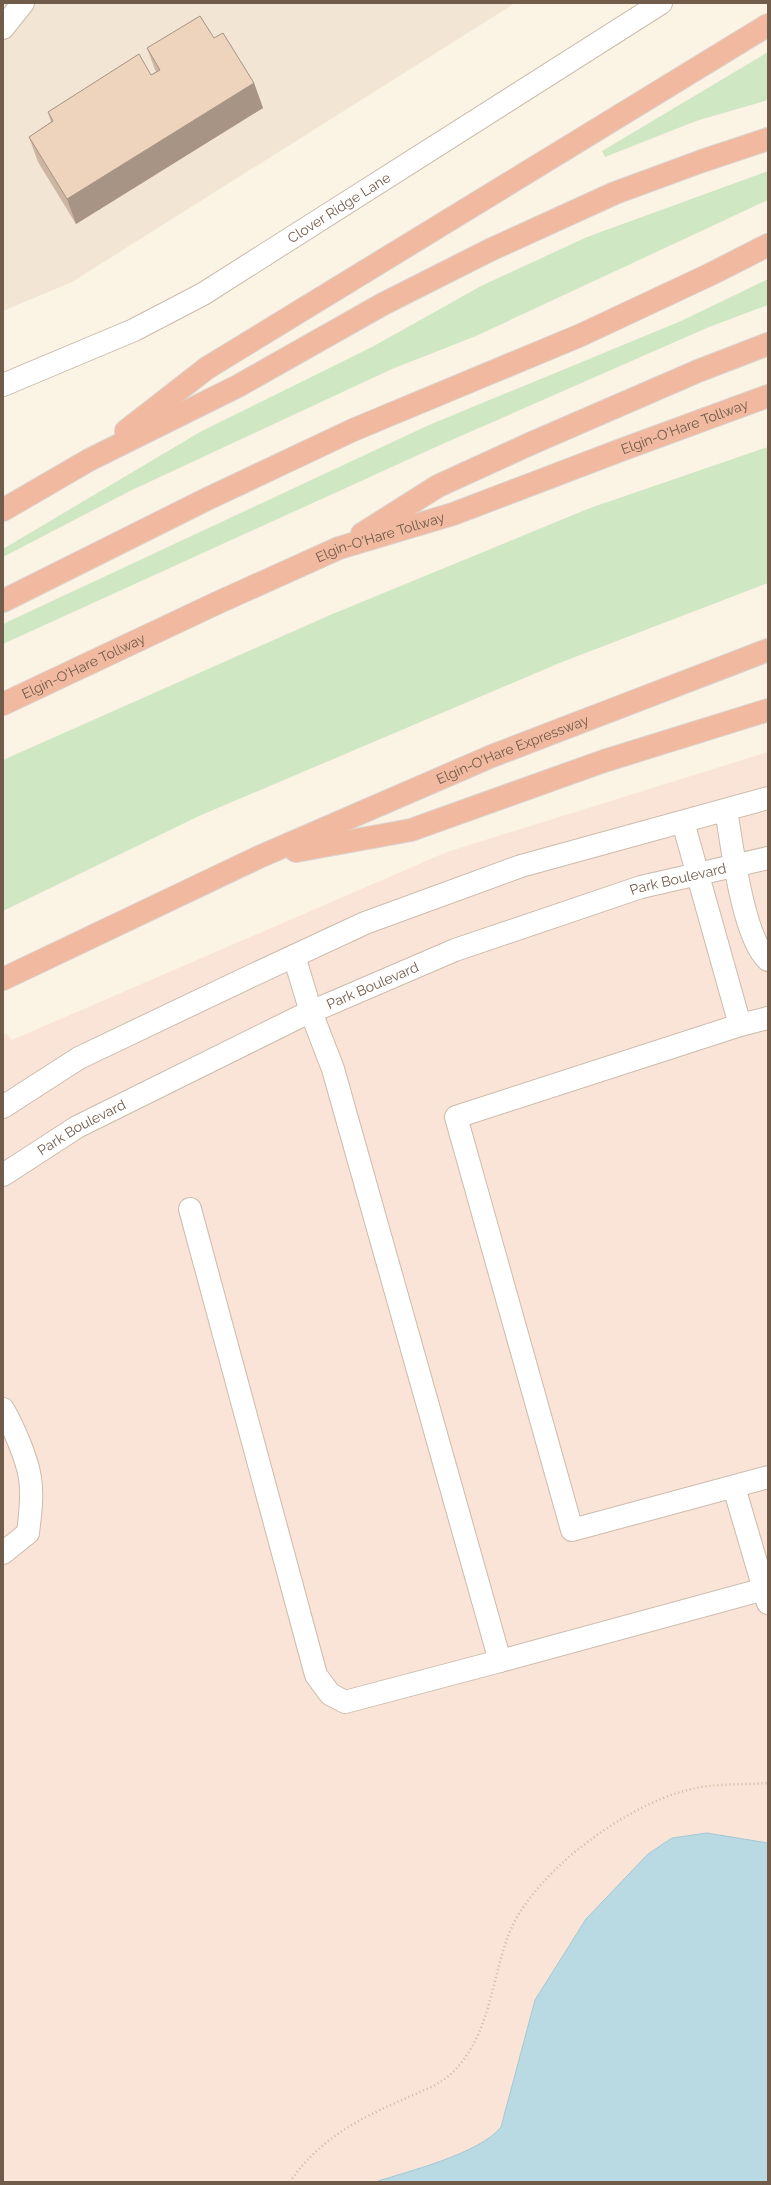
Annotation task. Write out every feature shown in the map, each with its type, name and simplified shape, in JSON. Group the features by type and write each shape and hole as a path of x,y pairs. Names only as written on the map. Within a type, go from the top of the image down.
{"highway":[{"path":"89,460 207,368 768,25"},
{"path":"3,510 89,460 238,386 383,304 490,250 615,193 702,161 768,140"},
{"path":"3,601 205,500 353,430 581,335 711,274 768,245"},
{"path":"339,548 438,486 532,443 698,371 768,344"},
{"name":"Elgin-O'Hare Tollway","path":"3,704 217,603 339,548 454,514 768,396"},
{"name":"Elgin-O'Hare Expressway","path":"259,857 492,756 768,650"},
{"path":"3,979 259,857 411,830 604,761 768,710"}],"street":[{"path":"3,28 23,3"},
{"name":"Clover Ridge Lane","path":"3,385 134,330 203,294 661,3"},
{"path":"3,1107 79,1058 365,923 521,866 768,798"},
{"path":"726,810 736,866 752,936 760,953 768,960"},
{"path":"683,822 699,874 740,1025"},
{"name":"Park Boulevard","path":"3,1175 77,1127 311,1012 455,950 641,887 768,858"},
{"path":"294,956 311,1012 333,1069 500,1661"},
{"path":"768,1018 740,1025 456,1117 572,1530 768,1477"},
{"path":"190,1209 316,1675 330,1694 345,1702 500,1661 767,1594 734,1487"},
{"path":"3,1409 13,1426 30,1477 31,1514 28,1533 4,1551"}],"path":[{"path":"290,2182 318,2148 330,2139 359,2121 442,2080 461,2064 468,2055 482,2028 488,2010 500,1958 514,1921 523,1907 545,1881 592,1839 638,1809 671,1794 690,1789 768,1783"}],"shaded area":[{"path":"3,3 515,3 72,282 3,311"},
{"path":"768,752 768,2182 3,2182 3,1035 6,1033 12,1040 447,852"}],"green space":[{"path":"768,52 768,100 696,121 605,157 602,151"},
{"path":"768,171 768,200 476,336 392,369 130,491 3,557 3,549 200,432 372,347 481,286 587,237"},
{"path":"768,279 768,305 709,327 438,446 3,644 3,624 429,425 681,321"},
{"path":"768,447 768,583 562,662 199,816 3,911 3,760 330,615 590,508"}],"water":[{"path":"707,1833 768,1843 768,2182 375,2182 424,2167 460,2153 491,2137 501,2127 535,2000 586,1919 648,1854 672,1838"}],"building":[{"path":"200,16 214,38 223,33 254,83 67,199 29,137 53,121 48,112 139,54 151,75 160,70 147,48"}]}
